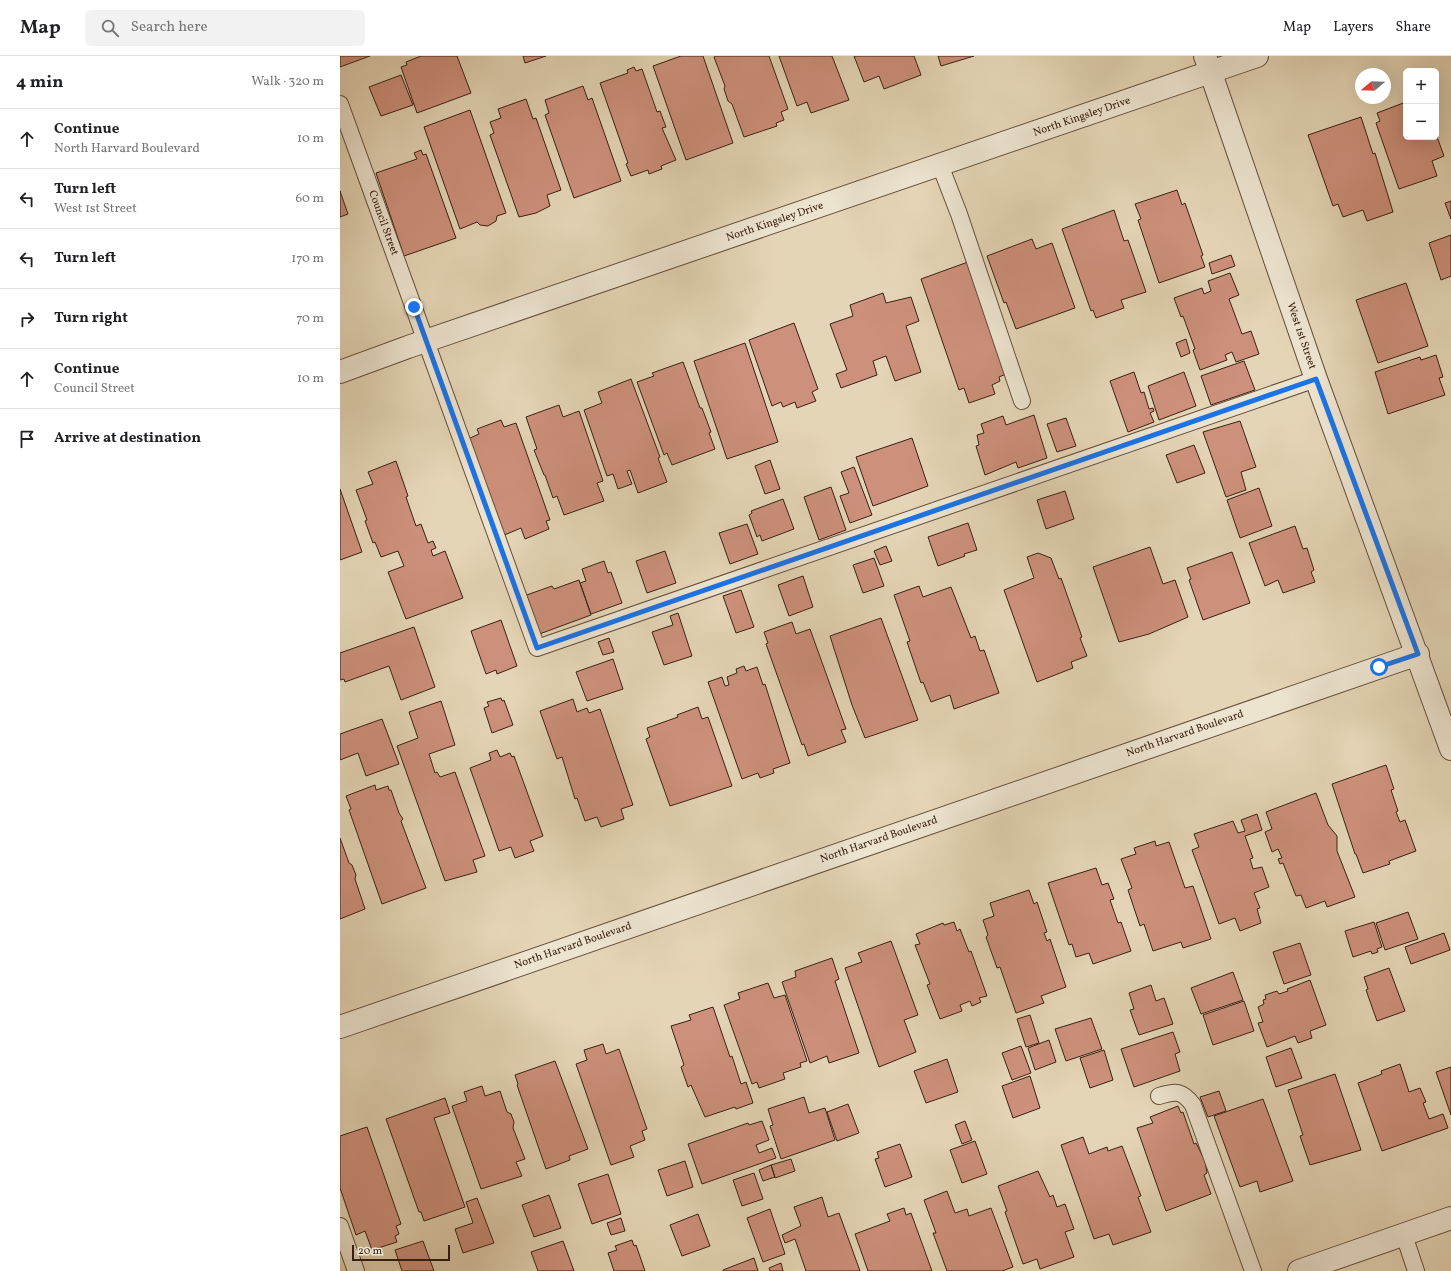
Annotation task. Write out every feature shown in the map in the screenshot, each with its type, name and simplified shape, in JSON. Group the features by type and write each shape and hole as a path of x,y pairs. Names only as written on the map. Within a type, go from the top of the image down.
{"street":[{"name":"North Kingsley Drive","path":"340,372 426,341 940,165 1208,64 1257,56"},
{"name":"West 1st Street","path":"1208,64 1316,379 1418,654 1451,749"},
{"name":"North Harvard Boulevard","path":"340,1027 1418,654"},
{"path":"1299,1271 1451,1218"}],"lane":[{"name":"Council Street","path":"340,104 537,648 1316,379"},
{"path":"940,165 959,214 1022,401"},
{"path":"1159,1096 1171,1092 1182,1094 1187,1097 1193,1105 1254,1271"},
{"path":"340,1226 356,1271"},
{"path":"1404,1235 1416,1271"}],"building":[{"path":"340,56 370,56 340,67"},
{"path":"421,56 457,56 471,93 417,113 401,67 407,65 406,62"},
{"path":"523,56 546,56 525,63"},
{"path":"681,56 703,56 733,143 686,160 653,66"},
{"path":"769,56 788,109 781,112 784,120 776,123 777,126 744,137 732,104 728,101 724,89 725,86 714,57"},
{"path":"779,56 832,56 849,100 811,113 807,102 797,106"},
{"path":"854,56 914,56 921,75 884,89 879,76 864,82"},
{"path":"938,56 974,56 941,66"},
{"path":"634,67 636,71 642,69 657,112 660,111 666,127 662,128 676,160 661,166 662,169 649,174 648,170 631,176 626,164 628,163 600,83 628,73 627,70"},
{"path":"401,75 413,105 381,116 369,87"},
{"path":"583,86 588,100 592,98 621,181 574,198 545,115 549,113 545,100"},
{"path":"526,99 533,119 536,118 561,190 547,195 550,206 536,213 519,217 490,135 494,133 490,122 501,118 498,109"},
{"path":"1403,103 1403,140 1438,140 1444,156 1432,161 1437,176 1399,189 1376,123 1380,121 1377,113"},
{"path":"470,110 506,213 497,216 496,221 488,226 480,225 477,222 460,229 424,127"},
{"path":"1361,117 1373,154 1375,153 1393,212 1367,221 1363,210 1343,217 1338,204 1333,206 1308,135"},
{"path":"421,150 423,155 426,154 456,238 404,256 376,173 417,159 414,153"},
{"path":"1177,190 1182,205 1185,203 1203,255 1201,256 1205,267 1159,283 1138,220 1141,219 1135,204"},
{"path":"340,191 348,214 340,217"},
{"path":"1451,201 1451,219 1445,203"},
{"path":"1114,210 1124,241 1128,240 1146,292 1121,300 1124,308 1096,318 1093,310 1091,311 1062,229"},
{"path":"1451,235 1451,276 1441,280 1429,243"},
{"path":"1032,239 1036,249 1052,243 1075,308 1016,329 1006,302 1004,303 987,256"},
{"path":"1231,255 1235,266 1212,274 1209,263"},
{"path":"968,262 1006,374 999,377 1000,381 992,385 995,394 969,403 964,388 959,390 921,279"},
{"path":"1230,273 1239,295 1229,299 1242,334 1251,331 1259,354 1236,362 1232,352 1225,355 1227,360 1200,370 1193,350 1195,349 1183,316 1181,317 1174,298 1202,288 1204,294 1211,291 1208,281"},
{"path":"1406,283 1428,346 1378,363 1356,300"},
{"path":"883,293 886,303 911,297 919,321 906,326 921,372 895,381 886,356 873,361 877,375 841,388 836,374 847,370 830,324 853,316 850,305"},
{"path":"794,323 818,389 812,392 816,401 797,408 795,402 783,407 781,402 772,406 749,340"},
{"path":"1186,339 1190,353 1181,357 1176,343"},
{"path":"745,343 778,442 727,459 694,361"},
{"path":"1436,355 1443,377 1439,378 1445,395 1388,414 1375,372 1420,357 1421,360"},
{"path":"1244,361 1255,390 1211,405 1201,376"},
{"path":"683,362 700,408 702,408 711,432 709,433 715,449 672,465 667,453 664,455 637,382 654,376 652,373"},
{"path":"1134,372 1141,393 1144,392 1149,409 1153,408 1154,411 1150,413 1154,422 1128,432 1110,381"},
{"path":"1184,372 1196,406 1159,420 1148,386"},
{"path":"631,379 660,457 658,458 667,482 638,493 630,470 627,471 632,484 618,489 613,474 607,476 584,410 602,403 598,392"},
{"path":"559,405 563,417 579,411 603,481 597,483 604,501 564,515 557,496 553,498 534,450 537,449 526,417"},
{"path":"1034,415 1047,458 1018,468 1016,462 985,475 976,446 979,445 977,435 984,433 981,424 1003,416 1006,425"},
{"path":"1066,418 1076,446 1057,452 1047,424"},
{"path":"501,420 504,427 516,423 550,520 546,521 549,529 525,539 521,528 502,536 468,439 479,434 477,429"},
{"path":"1240,421 1256,467 1241,472 1246,490 1226,497 1203,432"},
{"path":"912,438 928,486 873,506 856,457"},
{"path":"1194,445 1205,473 1177,483 1166,455"},
{"path":"770,460 780,489 765,494 755,466"},
{"path":"396,461 416,526 421,524 428,543 433,541 436,548 431,550 433,556 445,551 463,598 406,619 388,572 404,566 398,551 381,557 375,542 373,543 365,521 367,520 356,490 373,484 368,472"},
{"path":"854,467 872,515 850,523 840,496 849,493 841,472"},
{"path":"831,487 846,530 819,540 804,497"},
{"path":"1259,488 1272,526 1240,538 1227,500"},
{"path":"340,489 362,552 340,560"},
{"path":"1065,491 1074,519 1046,529 1037,500"},
{"path":"783,499 794,529 762,541 760,535 757,537 749,515 752,513 751,511"},
{"path":"968,523 977,550 964,554 965,556 938,566 928,537"},
{"path":"747,524 758,554 730,564 719,533"},
{"path":"1295,526 1303,549 1307,548 1314,570 1311,572 1315,582 1283,593 1278,580 1265,586 1249,543"},
{"path":"886,546 892,561 880,565 874,551"},
{"path":"1150,547 1163,584 1175,580 1188,617 1149,634 1119,642 1093,567"},
{"path":"665,551 676,583 647,593 636,561"},
{"path":"1232,552 1250,603 1203,620 1189,580 1191,579 1187,568"},
{"path":"1038,553 1051,558 1059,579 1061,578 1082,637 1080,638 1087,656 1071,662 1073,668 1037,682 1004,590 1034,578 1027,557"},
{"path":"874,558 884,586 863,593 853,565"},
{"path":"604,561 608,573 611,572 622,603 591,614 580,583 586,581 582,569"},
{"path":"803,576 813,607 789,616 778,585"},
{"path":"579,580 591,615 534,636 521,597 552,586 554,589"},
{"path":"919,586 923,597 951,587 971,638 975,636 980,651 984,650 999,693 954,709 950,695 931,702 923,682 921,683 907,642 910,641 894,595"},
{"path":"741,590 754,627 736,633 723,596"},
{"path":"678,613 692,656 664,665 652,632 673,625 670,616"},
{"path":"881,618 918,720 865,738 852,705 830,636"},
{"path":"501,620 517,666 497,674 496,670 486,674 471,631"},
{"path":"792,622 796,634 810,629 846,729 841,730 846,742 808,756 804,744 802,745 766,644 768,643 764,632"},
{"path":"414,627 435,687 401,700 389,666 345,682 344,679 340,680 340,653"},
{"path":"609,638 614,652 603,655 598,642"},
{"path":"613,659 623,689 587,701 576,672"},
{"path":"744,666 746,671 757,667 763,685 765,684 790,763 773,769 774,773 760,778 758,773 742,779 708,682 722,677 725,686 729,685 727,677 737,673 736,669"},
{"path":"501,698 502,701 504,700 513,725 492,733 484,708 489,706 487,702"},
{"path":"573,699 577,712 587,708 589,713 600,709 633,805 621,809 624,819 601,827 597,817 585,821 577,798 575,799 562,757 557,759 540,711"},
{"path":"441,701 455,745 429,754 435,773 437,772 440,777 455,772 485,856 473,860 477,872 445,881 397,746 418,738 409,712"},
{"path":"698,707 702,719 708,717 732,786 670,806 646,739 650,737 647,728 678,717 677,715"},
{"path":"382,719 399,764 366,776 358,753 340,760 340,734"},
{"path":"497,750 500,757 510,753 512,757 514,756 543,836 530,841 534,851 515,858 511,847 499,851 470,768 491,760 489,753"},
{"path":"1386,765 1394,789 1391,790 1398,811 1396,812 1400,822 1405,820 1416,851 1389,861 1390,864 1363,873 1355,854 1332,784"},
{"path":"375,785 376,790 388,786 389,790 391,790 399,813 403,819 401,821 426,888 382,904 349,810 351,809 346,796"},
{"path":"1316,793 1328,825 1337,836 1337,851 1355,897 1327,907 1325,901 1306,908 1301,895 1296,896 1283,863 1280,864 1278,859 1282,858 1278,849 1272,852 1265,832 1272,829 1266,812"},
{"path":"1257,814 1262,830 1245,836 1253,858 1250,859 1253,869 1262,867 1269,887 1254,893 1260,908 1257,909 1261,923 1240,931 1235,918 1219,924 1192,850 1199,847 1194,834 1233,821 1238,833 1245,831 1241,820"},
{"path":"340,838 349,863 352,865 356,875 355,879 365,909 340,919"},
{"path":"1155,841 1156,846 1169,842 1185,888 1193,886 1211,939 1183,948 1181,942 1153,951 1144,924 1140,926 1128,890 1132,888 1121,859 1136,854 1134,848"},
{"path":"1096,868 1102,885 1108,883 1114,899 1110,900 1118,923 1121,922 1131,951 1093,964 1089,953 1076,957 1072,944 1069,945 1048,883"},
{"path":"1029,890 1034,904 1037,902 1047,932 1044,933 1047,941 1050,939 1066,987 1041,996 1044,1003 1016,1013 1000,967 997,968 986,937 988,935 983,920 994,916 990,903"},
{"path":"1408,912 1418,939 1385,950 1376,923"},
{"path":"954,922 957,931 960,929 969,952 971,951 987,996 979,998 981,1002 972,1006 970,1001 960,1005 962,1011 940,1019 927,985 930,984 915,945 920,944 916,934 943,923 944,925"},
{"path":"1374,922 1382,947 1377,949 1378,952 1372,954 1371,951 1353,957 1345,931"},
{"path":"1444,933 1450,950 1411,964 1405,947"},
{"path":"891,941 918,1015 904,1020 916,1052 879,1067 845,968 862,962 858,953"},
{"path":"1300,943 1311,975 1284,984 1273,952"},
{"path":"832,958 839,979 835,981 859,1053 829,1063 827,1056 810,1063 782,982 796,977 795,971"},
{"path":"1389,968 1405,1011 1377,1021 1366,990 1368,989 1364,977"},
{"path":"1233,972 1243,1000 1201,1014 1191,988"},
{"path":"1310,980 1326,1025 1310,1031 1312,1038 1298,1043 1295,1036 1267,1047 1258,1023 1263,1022 1258,1007 1264,1004 1263,1000 1266,999 1265,995 1277,991 1279,994 1288,991 1287,989"},
{"path":"768,983 774,998 785,995 807,1061 800,1063 801,1067 783,1073 785,1079 759,1088 757,1082 752,1084 724,1005 740,999 738,993"},
{"path":"1151,985 1156,1001 1164,998 1173,1024 1139,1035 1130,1010 1134,1009 1129,993"},
{"path":"1244,1001 1254,1031 1213,1045 1203,1015"},
{"path":"713,1007 741,1084 746,1082 753,1103 705,1117 691,1085 688,1087 681,1067 684,1065 671,1026 691,1020 689,1015"},
{"path":"1030,1015 1039,1043 1026,1047 1017,1019"},
{"path":"1091,1018 1102,1049 1066,1061 1055,1029"},
{"path":"1173,1032 1180,1052 1175,1054 1180,1071 1134,1087 1121,1049"},
{"path":"1049,1040 1056,1062 1035,1070 1028,1048"},
{"path":"603,1044 606,1054 619,1049 647,1129 642,1131 645,1140 630,1146 634,1157 611,1165 576,1064 587,1060 584,1050"},
{"path":"1021,1046 1031,1073 1012,1080 1002,1053"},
{"path":"1291,1048 1302,1078 1276,1087 1266,1057"},
{"path":"1104,1050 1113,1080 1090,1088 1080,1058"},
{"path":"947,1059 958,1092 926,1103 914,1071"},
{"path":"555,1061 588,1149 569,1156 570,1160 546,1169 517,1085 515,1075"},
{"path":"1400,1064 1409,1092 1420,1088 1426,1102 1423,1103 1429,1119 1443,1114 1448,1128 1382,1151 1358,1083 1382,1074 1381,1071"},
{"path":"1451,1067 1451,1115 1436,1072"},
{"path":"1335,1074 1361,1150 1310,1165 1300,1136 1303,1135 1288,1090"},
{"path":"1030,1076 1040,1108 1013,1118 1002,1086"},
{"path":"482,1086 485,1096 500,1091 507,1112 511,1114 514,1122 513,1128 525,1159 516,1162 522,1176 481,1189 452,1106 467,1101 464,1092"},
{"path":"1219,1091 1226,1111 1208,1117 1200,1097"},
{"path":"804,1097 809,1113 825,1108 835,1140 781,1159 770,1126 773,1125 768,1109"},
{"path":"445,1098 450,1113 434,1118 465,1207 424,1221 421,1212 419,1212 386,1119"},
{"path":"1263,1099 1293,1181 1260,1192 1257,1181 1240,1187 1214,1116"},
{"path":"848,1104 859,1133 837,1141 827,1112"},
{"path":"1178,1106 1181,1113 1183,1112 1194,1144 1196,1143 1205,1161 1207,1173 1204,1175 1211,1194 1166,1211 1137,1128 1153,1123 1150,1117"},
{"path":"762,1121 769,1140 756,1145 759,1153 772,1148 776,1158 702,1184 688,1144 748,1123 749,1125"},
{"path":"965,1121 972,1140 962,1144 955,1125"},
{"path":"367,1127 401,1224 396,1226 399,1234 395,1236 397,1242 372,1250 365,1231 356,1235 340,1188 340,1136"},
{"path":"1083,1137 1089,1154 1107,1147 1108,1151 1122,1146 1141,1196 1138,1197 1151,1232 1113,1245 1109,1234 1094,1239 1061,1145"},
{"path":"975,1141 987,1174 962,1183 950,1150"},
{"path":"900,1144 912,1177 885,1187 875,1159 879,1158 877,1152"},
{"path":"791,1159 795,1171 775,1178 771,1165"},
{"path":"685,1161 693,1187 667,1196 658,1170"},
{"path":"771,1165 775,1177 763,1181 759,1170"},
{"path":"1038,1171 1050,1197 1053,1195 1057,1207 1065,1204 1074,1229 1065,1232 1074,1257 1040,1269 1037,1259 1023,1264 1005,1212 1007,1211 998,1186"},
{"path":"754,1173 763,1199 742,1206 733,1180"},
{"path":"608,1174 621,1214 592,1224 578,1184"},
{"path":"947,1191 955,1213 967,1209 969,1216 991,1208 1013,1267 1002,1271 947,1271 933,1233 936,1233 924,1200"},
{"path":"549,1195 561,1228 534,1237 522,1205"},
{"path":"822,1197 828,1217 839,1213 860,1271 806,1271 795,1239 785,1243 782,1235 801,1226 794,1207"},
{"path":"477,1198 494,1243 463,1253 455,1229 473,1223 466,1202"},
{"path":"904,1208 906,1215 911,1213 932,1271 868,1271 855,1234 890,1221 887,1214"},
{"path":"770,1209 785,1254 763,1262 747,1218"},
{"path":"698,1214 710,1246 682,1256 670,1225"},
{"path":"621,1218 625,1231 611,1235 607,1223"},
{"path":"632,1240 634,1246 636,1245 645,1271 614,1271 608,1253 617,1250 615,1246"},
{"path":"423,1241 434,1271 402,1271 395,1250"},
{"path":"563,1241 574,1271 538,1271 531,1252"},
{"path":"754,1258 758,1271 723,1271 723,1270"},
{"path":"781,1263 783,1271 770,1271 769,1268"}],"route":[{"path":"414,307 537,648 1316,379 1418,654 1379,667"}]}
